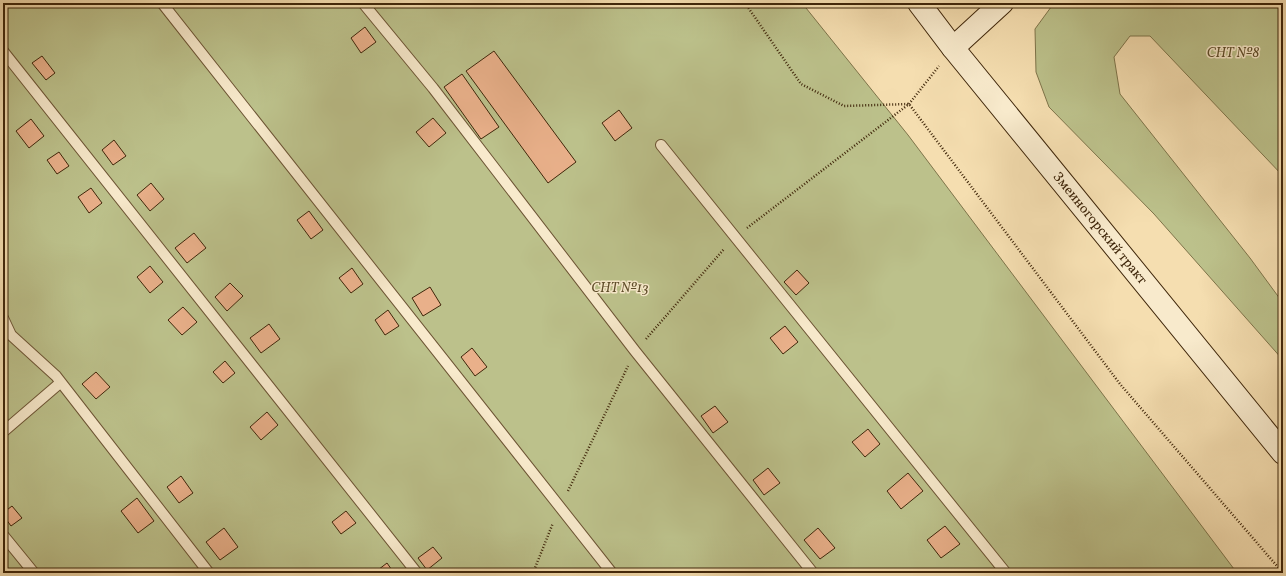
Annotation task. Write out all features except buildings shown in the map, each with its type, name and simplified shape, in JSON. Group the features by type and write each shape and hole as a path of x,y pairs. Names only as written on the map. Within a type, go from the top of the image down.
{"main road":[{"name":"Змеиногорский тракт","path":"919,3 953,48 1283,453"},
{"path":"953,48 1002,3"}],"lane":[{"path":"162,3 612,573"},
{"path":"363,3 433,88 635,351 813,573"},
{"path":"3,51 417,573"},
{"path":"661,145 1006,573"},
{"path":"3,318 12,335 60,382 209,573"},
{"path":"3,432 60,382"},
{"path":"3,535 34,573"}],"path":[{"path":"745,3 801,84 844,106 909,104"},
{"path":"533,573 560,508 635,351 735,237 909,104 953,48"},
{"path":"909,104 1120,384 1282,573"}],"green space":[{"name":"СНТ №13","path":"3,3 802,3 908,135 1237,573 3,573"},
{"name":"СНТ №8","path":"1054,3 1283,3 1283,176 1150,36 1130,36 1114,57 1120,94 1250,258 1283,303 1283,360 1154,214 1049,107 1036,72 1035,29"}]}
